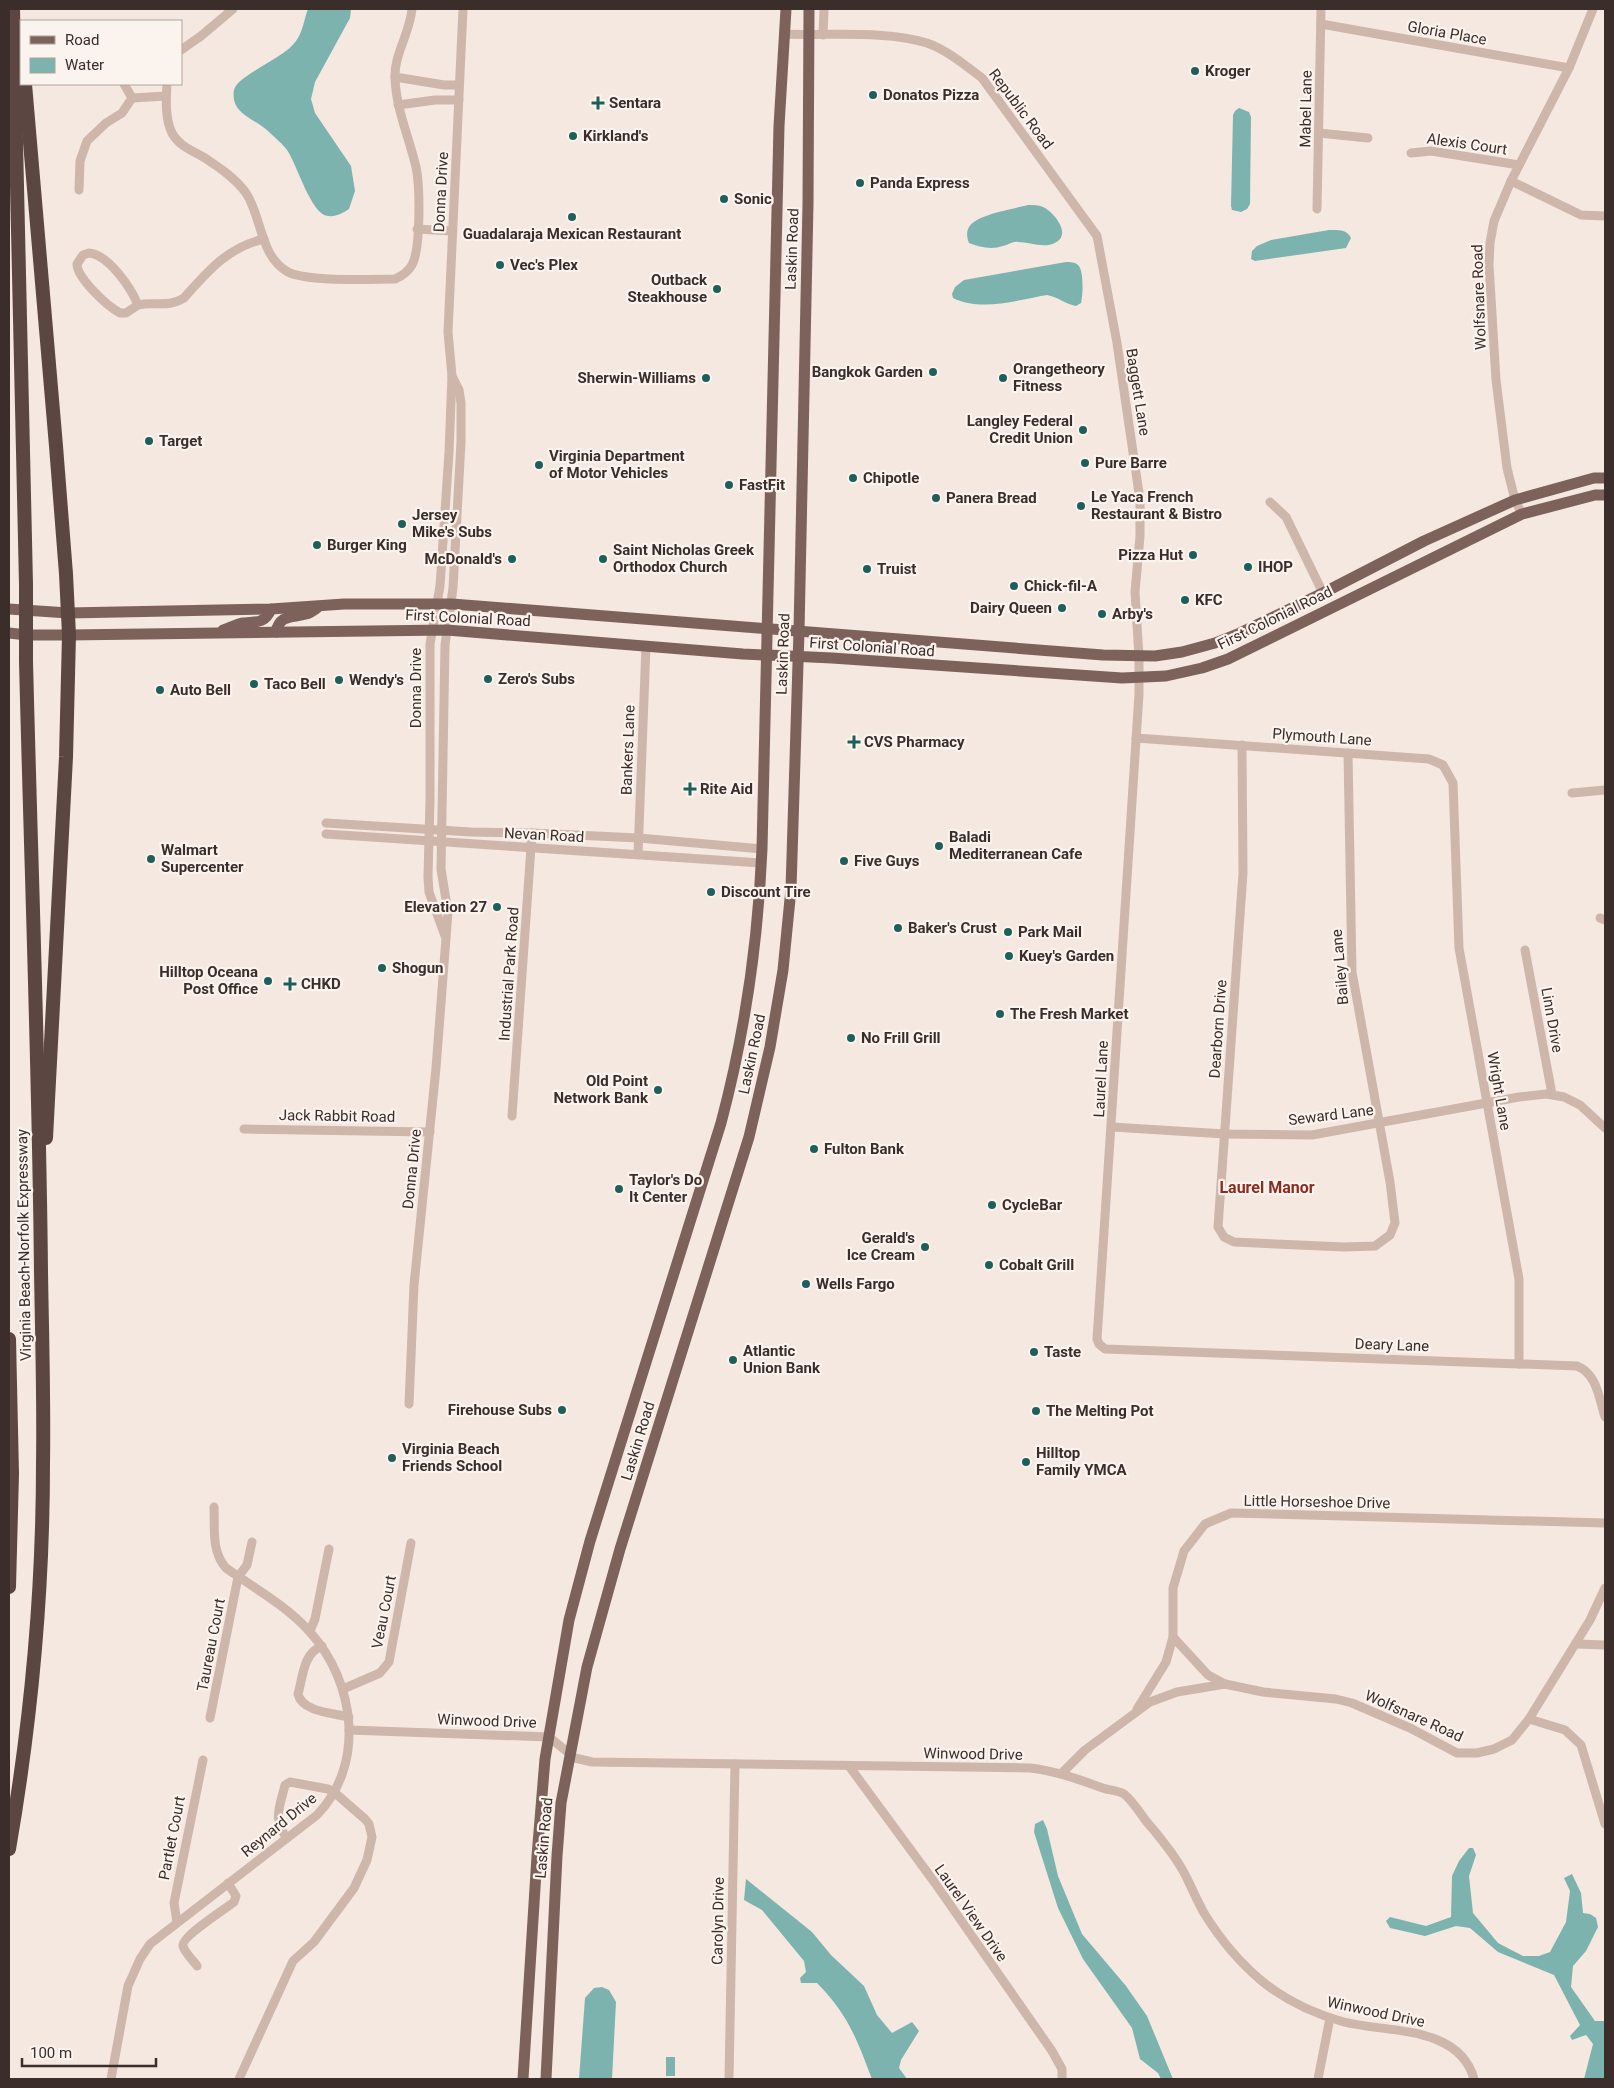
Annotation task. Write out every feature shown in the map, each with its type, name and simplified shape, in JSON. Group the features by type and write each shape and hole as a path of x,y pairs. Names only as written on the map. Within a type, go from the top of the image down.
{"highway":[{"name":"Virginia Beach-Norfolk Expressway","path":"9,1850 20,1787 32,1681 40,1562 43,1464 40,1209 26,661 26,584 13,9"},
{"path":"18,9 20,34"},
{"path":"25,85 35,183 69,635 66,757 60,840 49,1102 40,1209"},
{"name":"Virginia Beach-Norfolk Expressway","path":"9,1339 12,1474 9,1587"}],"main road":[{"name":"Laskin Road","path":"523,2079 537,1856 549,1737 569,1620 579,1580 704,1183 730,1089 751,980 762,849 780,107 786,34 786,9"},
{"name":"Laskin Road","path":"546,2079 561,1803 587,1667 620,1549 749,1137 770,1047 783,970 790,898 799,631 810,9"},
{"name":"First Colonial Road","path":"9,609 68,613 271,609 323,605 437,603 767,630 1139,657 1176,653 1215,643 1323,593 1424,541 1514,500 1594,478 1605,478"},
{"name":"First Colonial Road","path":"9,633 28,635 215,634 431,629 766,655 1088,677 1139,678 1186,672 1228,659 1522,514 1594,495 1605,495"},
{"path":"276,632 278,625 283,619 294,615 305,615 323,605"},
{"path":"215,634 241,623 262,621 267,618 271,609"}],"street":[{"path":"182,49 233,9"},
{"path":"167,85 166,96 169,124 177,140 234,179 250,200 264,239 278,264 291,273 329,278 395,279 407,273 411,267 414,260 417,229 418,185 416,168 398,105 395,77 397,60 407,35 412,9"},
{"name":"Donna Drive","path":"446,937 429,892 430,644 431,629 437,603 449,452 452,376 448,332 463,9"},
{"path":"823,35 824,9"},
{"name":"Mabel Lane","path":"1317,209 1321,9"},
{"name":"Wolfsnare Road","path":"1522,514 1514,500 1507,468 1496,380 1489,265 1494,221 1569,68 1593,9"},
{"name":"Gloria Place","path":"1320,24 1569,68"},
{"name":"Republic Road","path":"786,34 888,36 928,43 957,58 982,78 1097,236 1117,343"},
{"path":"395,77 444,85 460,85"},
{"path":"125,85 132,98"},
{"path":"132,98 166,96"},
{"path":"79,190 80,161 87,141 106,123 122,113 132,98"},
{"path":"398,105 434,100 459,100"},
{"path":"1319,133 1368,138"},
{"name":"Alexis Court","path":"1411,153 1431,152 1520,165"},
{"path":"1512,181 1582,215 1605,216"},
{"path":"417,229 452,231"},
{"path":"138,305 131,289 102,258 95,253 90,253 80,259 77,264 79,274 117,311 126,313 138,305 177,302 184,298 222,257 243,245 264,239"},
{"name":"Baggett Lane","path":"1117,343 1137,472 1141,517 1135,592 1139,657"},
{"name":"Donna Drive","path":"409,1404 414,1285 430,1132 448,912 442,882 441,843 447,630 452,604 462,402 459,390 452,376"},
{"path":"1270,502 1286,517 1323,593"},
{"name":"Bankers Lane","path":"638,854 646,646"},
{"name":"Laurel Lane","path":"1139,657 1136,738 1097,1339 1099,1344 1105,1348 1165,1351"},
{"name":"Plymouth Lane","path":"1136,738 1429,758 1442,765 1453,783 1454,823"},
{"name":"Dearborn Drive","path":"1242,746 1243,873 1218,1227 1224,1237 1234,1242 1298,1245"},
{"name":"Bailey Lane","path":"1298,1245 1375,1246 1383,1242 1390,1235 1395,1223 1389,1175 1352,972 1348,753"},
{"path":"1572,792 1605,790"},
{"name":"Nevan Road","path":"326,823 430,830 639,838 762,849"},
{"name":"Wright Lane","path":"1454,823 1459,948 1519,1279 1519,1364"},
{"name":"Industrial Park Road","path":"512,1116 532,833"},
{"name":"Nevan Road","path":"326,834 441,843 638,854 761,864"},
{"name":"Linn Drive","path":"1525,950 1552,1094"},
{"path":"1552,1094 1572,1100 1605,1128"},
{"name":"Seward Lane","path":"1112,1127 1225,1134 1298,1136 1380,1124 1488,1103 1552,1094"},
{"name":"Jack Rabbit Road","path":"244,1129 430,1132"},
{"name":"Deary Lane","path":"1165,1351 1569,1365 1584,1369 1591,1376 1605,1417"},
{"name":"Reynard Drive","path":"111,2079 128,1986 133,1972 150,1944 317,1815 335,1793 345,1768 348,1751 348,1717 343,1689 337,1672 322,1646 310,1631 282,1607 226,1568 216,1553 214,1507"},
{"name":"Little Horseshoe Drive","path":"1136,1712 1166,1662 1172,1637 1173,1588 1184,1551 1206,1524 1231,1513 1605,1523"},
{"name":"Taureau Court","path":"210,1718 238,1577 247,1565 252,1542"},
{"name":"Veau Court","path":"343,1689 380,1673 388,1662 411,1543"},
{"path":"310,1631 315,1620 329,1549"},
{"name":"Wolfsnare Road","path":"1062,1773 1085,1750 1136,1712 1163,1696 1225,1684 1256,1691 1336,1699 1352,1703 1410,1728 1452,1750 1467,1754 1477,1754 1502,1746 1512,1740 1529,1719 1576,1644 1605,1588"},
{"path":"1172,1637 1208,1675 1225,1684"},
{"path":"1576,1644 1605,1645"},
{"path":"322,1646 311,1652 307,1658 298,1694 300,1700 307,1707 348,1717"},
{"path":"1529,1719 1565,1730 1581,1745 1605,1824"},
{"name":"Winwood Drive","path":"349,1730 549,1737 570,1755 592,1762 1030,1768 1062,1773 1124,1794 1182,1869 1204,1913 1234,1953 1251,1972 1274,1990 1296,2003 1330,2018 1369,2027 1430,2037 1442,2041 1461,2055 1467,2062 1474,2079"},
{"name":"Partlet Court","path":"177,1922 174,1903 203,1760"},
{"name":"Carolyn Drive","path":"729,2079 735,1764"},
{"name":"Laurel View Drive","path":"849,1766 935,1883 1052,2051 1062,2069 1062,2079"},
{"path":"238,2079 292,1961 314,1942 354,1888 367,1860 372,1837 369,1824 335,1793 328,1789 287,1783 278,1820 279,1826 287,1838"},
{"path":"197,1966 184,1947 184,1939 234,1902 236,1896 228,1883"},
{"path":"1318,2079 1330,2018"}],"water":[{"path":"308,9 351,9 350,18 315,82 311,99 315,113 351,166 355,191 349,209 334,216 322,213 316,207 287,150 262,126 244,115 236,105 234,98 234,90 243,78 282,54 296,41 302,30"},
{"path":"1239,108 1249,112 1251,117 1250,204 1247,209 1241,212 1232,210 1231,206 1233,115"},
{"path":"1028,205 1043,207 1051,212 1058,221 1061,226 1062,235 1056,243 1040,245 1016,242 990,248 969,243 967,231 973,222 987,215"},
{"path":"1329,230 1342,231 1349,235 1351,238 1346,248 1255,261 1251,259 1252,251 1257,246 1271,240"},
{"path":"1066,262 1077,264 1081,272 1083,283 1082,299 1081,303 1076,306 1047,295 987,305 964,302 953,298 952,294 955,287 964,280"},
{"path":"1043,1820 1047,1829 1058,1876 1082,1934 1126,1986 1147,2016 1173,2079 1161,2079 1158,2073 1140,2059 1132,2028 1083,1959 1058,1908 1034,1832 1035,1824"},
{"path":"1469,1848 1473,1848 1476,1855 1469,1876 1473,1913 1498,1943 1523,1956 1539,1956 1550,1952 1566,1922 1570,1891 1564,1878 1572,1874 1581,1893 1583,1913 1590,1914 1596,1918 1598,1927 1586,1951 1573,1966 1571,1987 1595,2021 1605,2021 1605,2079 1584,2079 1593,2044 1586,2035 1572,2040 1570,2036 1580,2025 1554,1975 1498,1952 1470,1928 1456,1926 1425,1936 1390,1928 1386,1921 1390,1917 1426,1926 1451,1917 1452,1876 1459,1861"},
{"path":"746,1879 812,1932 831,1955 864,1986 877,2015 892,2033 912,2022 919,2031 901,2060 899,2068 907,2079 872,2079 851,2028 837,2006 817,1983 801,1983 800,1978 806,1972 804,1961 762,1910 744,1900"},
{"path":"602,1987 609,1990 616,2002 612,2079 579,2079 585,1998 594,1988"},
{"path":"666,2057 675,2057 675,2076 666,2076"}],"place":[{"name":"Kroger","path":"1195,71"},
{"name":"Donatos Pizza","path":"873,95"},
{"name":"Sentara","path":"598,103"},
{"name":"Kirkland's","path":"573,136"},
{"name":"Panda Express","path":"860,183"},
{"name":"Sonic","path":"724,199"},
{"name":"Guadalaraja Mexican Restaurant","path":"572,217"},
{"name":"Vec's Plex","path":"500,265"},
{"name":"Outback Steakhouse","path":"717,289"},
{"name":"Bangkok Garden","path":"933,372"},
{"name":"Sherwin-Williams","path":"706,378"},
{"name":"Orangetheory Fitness","path":"1003,378"},
{"name":"Langley Federal Credit Union","path":"1083,430"},
{"name":"Target","path":"149,441"},
{"name":"Pure Barre","path":"1085,463"},
{"name":"Virginia Department of Motor Vehicles","path":"539,465"},
{"name":"Chipotle","path":"853,478"},
{"name":"FastFit","path":"729,485"},
{"name":"Panera Bread","path":"936,498"},
{"name":"Le Yaca French Restaurant & Bistro","path":"1081,506"},
{"name":"Jersey Mike's Subs","path":"402,524"},
{"name":"Burger King","path":"317,545"},
{"name":"Pizza Hut","path":"1193,555"},
{"name":"McDonald's","path":"512,559"},
{"name":"Saint Nicholas Greek Orthodox Church","path":"603,559"},
{"name":"IHOP","path":"1248,567"},
{"name":"Truist","path":"867,569"},
{"name":"Chick-fil-A","path":"1014,586"},
{"name":"KFC","path":"1185,600"},
{"name":"Dairy Queen","path":"1062,608"},
{"name":"Arby's","path":"1102,614"},
{"name":"Zero's Subs","path":"488,679"},
{"name":"Wendy's","path":"339,680"},
{"name":"Taco Bell","path":"254,684"},
{"name":"Auto Bell","path":"160,690"},
{"name":"CVS Pharmacy","path":"854,742"},
{"name":"Rite Aid","path":"690,789"},
{"name":"Baladi Mediterranean Cafe","path":"939,846"},
{"name":"Walmart Supercenter","path":"151,859"},
{"name":"Five Guys","path":"844,861"},
{"name":"Discount Tire","path":"711,892"},
{"name":"Elevation 27","path":"497,907"},
{"name":"Baker's Crust","path":"898,928"},
{"name":"Park Mail","path":"1008,932"},
{"name":"Kuey's Garden","path":"1009,956"},
{"name":"Shogun","path":"382,968"},
{"name":"Hilltop Oceana Post Office","path":"268,981"},
{"name":"CHKD","path":"290,984"},
{"name":"The Fresh Market","path":"1000,1014"},
{"name":"No Frill Grill","path":"851,1038"},
{"name":"Old Point Network Bank","path":"658,1090"},
{"name":"Fulton Bank","path":"814,1149"},
{"name":"Taylor's Do It Center","path":"619,1189"},
{"name":"CycleBar","path":"992,1205"},
{"name":"Gerald's Ice Cream","path":"925,1247"},
{"name":"Cobalt Grill","path":"989,1265"},
{"name":"Wells Fargo","path":"806,1284"},
{"name":"Taste","path":"1034,1352"},
{"name":"Atlantic Union Bank","path":"733,1360"},
{"name":"Firehouse Subs","path":"562,1410"},
{"name":"The Melting Pot","path":"1036,1411"},
{"name":"Virginia Beach Friends School","path":"392,1458"},
{"name":"Hilltop Family YMCA","path":"1026,1462"}],"district":[{"name":"Laurel Manor","path":"1267,1187"}]}
